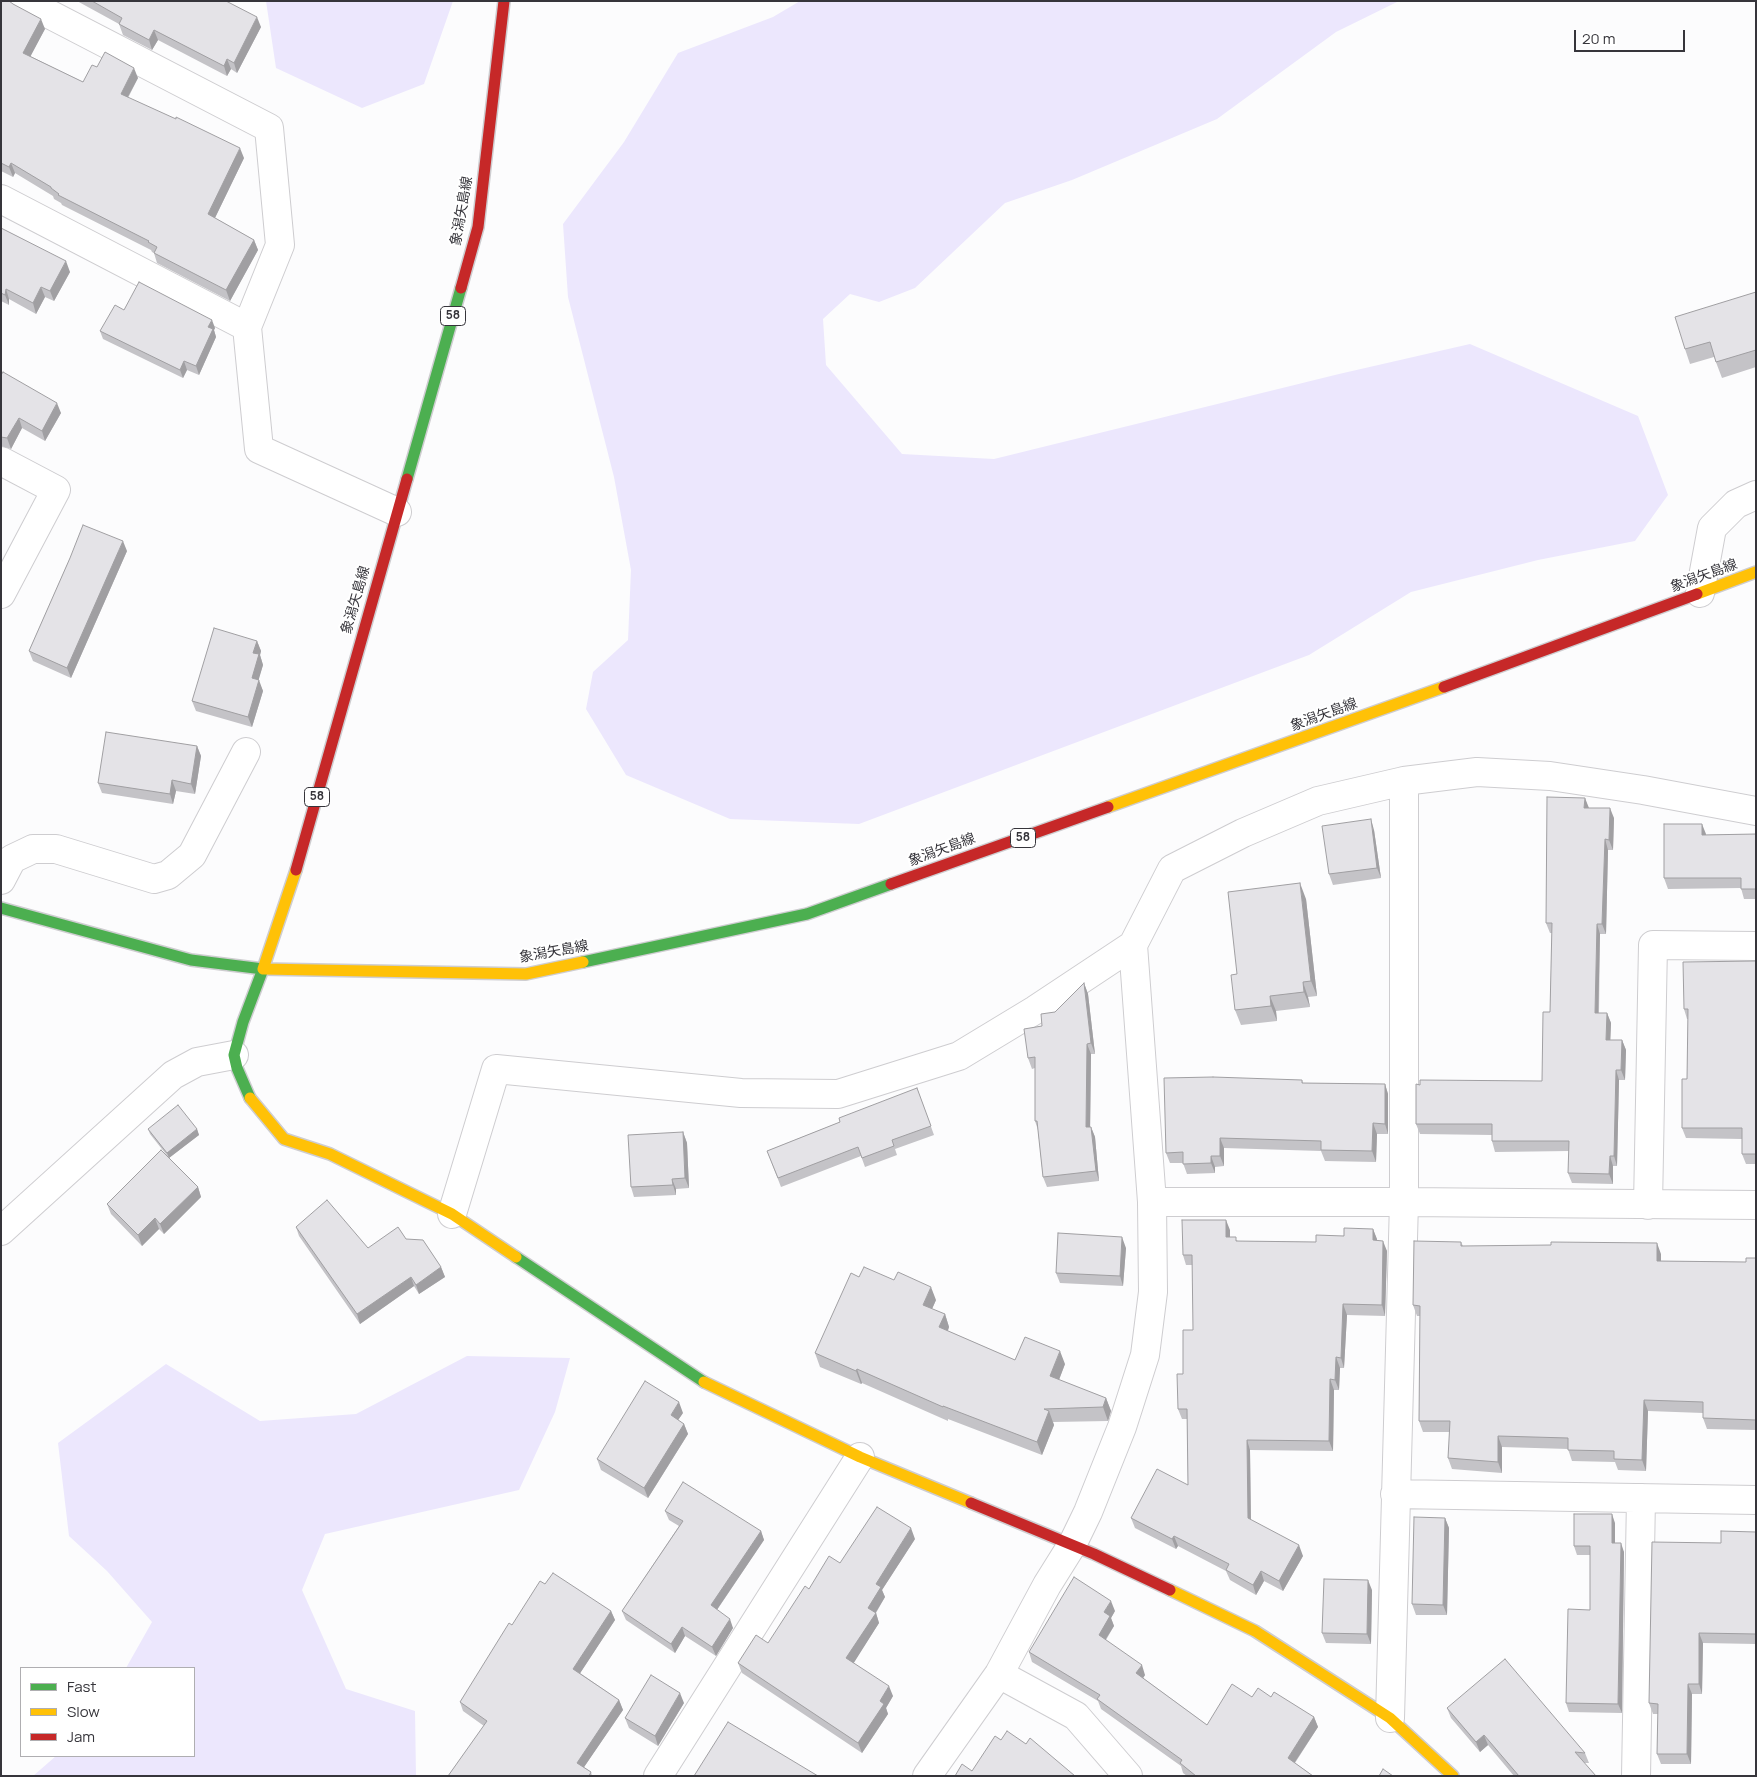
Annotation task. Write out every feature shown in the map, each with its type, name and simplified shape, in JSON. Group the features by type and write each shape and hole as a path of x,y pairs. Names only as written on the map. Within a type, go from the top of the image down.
{"main road":[{"name":"象潟矢島線","path":"504,1 478,227 299,860 263,969 526,974 807,914 1379,711 1756,572"},
{"path":"1,908 191,960 263,969 243,1022 234,1054 237,1068 249,1097 284,1139 330,1154 452,1214 706,1384 860,1457 1072,1545 1255,1631 1390,1718 1454,1776"}],"street":[{"path":"24,1 270,128 280,244 247,327 259,449 397,512"},
{"path":"1,199 247,327"},
{"path":"1,462 56,490 1,594"},
{"path":"1700,593 1712,528 1736,504 1756,495"},
{"path":"1,880 12,859 33,849 56,849 154,879 168,875 192,856 246,752"},
{"path":"452,1214 496,1070 741,1092 838,1094 959,1056 1035,1010 1133,945 1172,869 1318,801 1404,781 1476,772 1550,776 1643,790 1756,811"},
{"path":"1390,1718 1404,1202 1404,781"},
{"path":"928,1776 1000,1674 1047,1585 1072,1545 1088,1512 1122,1427 1145,1355 1154,1292 1152,1202 1133,945"},
{"path":"1648,1205 1653,945 1756,946"},
{"path":"1,1231 172,1075 197,1062 234,1054"},
{"path":"1152,1202 1756,1205"},
{"path":"658,1776 860,1457"},
{"path":"1395,1494 1756,1500"},
{"path":"1636,1776 1641,1498"},
{"path":"1000,1674 1076,1716 1128,1776"}],"shaded area":[{"path":"266,1 453,1 424,84 362,108 276,68"},
{"path":"800,1 1399,1 1336,32 1217,119 1072,180 1005,203 915,288 879,302 850,294 823,319 826,365 902,454 994,459 1339,374 1470,344 1638,416 1668,495 1635,541 1538,560 1411,592 1309,655 859,824 730,819 626,775 586,709 593,672 628,640 631,570 614,477 568,297 563,224 624,142 678,53 773,17"},
{"path":"467,1356 570,1358 555,1412 519,1490 325,1534 302,1590 346,1689 415,1711 416,1776 33,1776 55,1757 195,1757 195,1667 127,1667 152,1622 107,1571 69,1536 58,1443 166,1364 260,1421 356,1414"}],"building":[{"path":"1,1 9,1 41,19 23,53 83,82 92,65 97,67 105,52 134,68 121,94 176,119 176,117 240,148 208,214 254,240 226,290 154,253 157,247 149,241 58,195 51,187 11,163 9,167 1,163"},
{"path":"92,1 226,1 257,17 234,63 227,59 224,66 154,30 149,40 119,24 122,18"},
{"path":"1,228 66,261 50,291 41,287 33,303 6,289 5,295 1,293"},
{"path":"139,282 212,320 208,327 213,329 196,366 184,361 180,370 100,331 115,305 124,310"},
{"path":"1756,292 1756,350 1716,362 1710,342 1685,349 1675,317"},
{"path":"3,372 57,403 42,431 19,418 7,438 1,437 1,375"},
{"path":"83,525 123,541 67,668 29,651"},
{"path":"214,628 257,641 253,653 259,654 252,678 259,680 248,717 192,701"},
{"path":"106,732 197,746 191,784 172,780 170,794 98,783"},
{"path":"1547,797 1585,798 1584,808 1610,808 1609,840 1605,839 1602,924 1597,924 1595,1013 1607,1013 1606,1040 1622,1040 1621,1070 1616,1070 1614,1156 1610,1156 1609,1174 1568,1173 1569,1141 1492,1141 1492,1124 1416,1124 1416,1084 1420,1085 1420,1080 1542,1081 1543,1012 1550,1012 1552,923 1546,923"},
{"path":"1371,819 1377,868 1329,874 1322,826"},
{"path":"1664,824 1702,824 1702,835 1756,834 1756,889 1741,889 1741,878 1664,878"},
{"path":"1300,883 1311,981 1303,982 1304,992 1270,996 1271,1006 1235,1010 1231,975 1237,974 1228,892"},
{"path":"1756,961 1756,1154 1742,1154 1742,1128 1682,1128 1682,1079 1687,1079 1688,1009 1684,1009 1683,962"},
{"path":"1084,983 1091,1043 1087,1044 1086,1127 1091,1127 1096,1171 1043,1177 1037,1121 1035,1121 1035,1057 1028,1058 1024,1029 1042,1026 1041,1014 1055,1012"},
{"path":"1213,1077 1302,1080 1302,1083 1385,1084 1385,1124 1373,1123 1372,1151 1321,1150 1321,1141 1220,1138 1220,1156 1211,1156 1211,1163 1183,1164 1183,1152 1166,1153 1164,1078"},
{"path":"917,1088 931,1126 892,1140 894,1146 862,1158 858,1147 778,1178 767,1151 840,1122 839,1118"},
{"path":"178,1105 197,1129 167,1153 148,1129"},
{"path":"683,1132 685,1178 672,1179 673,1185 631,1187 628,1135"},
{"path":"161,1150 198,1187 160,1224 155,1218 138,1235 107,1204"},
{"path":"327,1200 368,1248 398,1227 406,1239 423,1240 441,1267 416,1285 411,1277 357,1314 296,1227"},
{"path":"1182,1220 1226,1220 1226,1237 1236,1237 1236,1241 1316,1242 1316,1235 1344,1236 1344,1228 1373,1229 1373,1240 1383,1241 1382,1305 1343,1304 1341,1358 1336,1357 1335,1380 1330,1379 1329,1441 1247,1440 1248,1518 1299,1545 1279,1581 1261,1571 1253,1585 1226,1570 1229,1564 1174,1536 1172,1539 1131,1518 1157,1469 1188,1485 1187,1409 1178,1409 1177,1374 1183,1374 1183,1330 1193,1330 1192,1255 1183,1255"},
{"path":"1058,1233 1122,1237 1120,1276 1056,1273"},
{"path":"1414,1241 1461,1242 1461,1246 1551,1245 1551,1242 1657,1243 1657,1261 1746,1262 1746,1258 1756,1258 1756,1420 1703,1418 1703,1402 1644,1400 1642,1460 1614,1459 1614,1451 1568,1450 1568,1438 1498,1436 1498,1462 1448,1458 1450,1421 1419,1421 1420,1306 1413,1305"},
{"path":"864,1267 894,1280 898,1272 931,1287 923,1305 945,1314 939,1327 1015,1360 1025,1337 1060,1351 1050,1376 1106,1398 1103,1407 1044,1409 1049,1411 1037,1442 943,1407 857,1369 856,1371 815,1353 851,1273 859,1277"},
{"path":"645,1381 679,1402 671,1415 684,1424 644,1488 597,1459"},
{"path":"683,1482 761,1531 711,1605 730,1619 712,1647 682,1627 671,1644 622,1611 683,1521 665,1511"},
{"path":"877,1507 911,1528 876,1584 881,1587 868,1608 876,1613 846,1658 889,1686 880,1701 884,1704 858,1743 738,1663 756,1635 768,1643 805,1586 809,1589 829,1556 840,1563"},
{"path":"1574,1514 1612,1514 1612,1543 1621,1543 1618,1704 1566,1703 1568,1609 1590,1610 1590,1546 1574,1546"},
{"path":"1414,1517 1445,1518 1443,1605 1412,1604"},
{"path":"1721,1531 1756,1532 1756,1634 1699,1633 1699,1684 1688,1684 1687,1754 1657,1754 1658,1704 1649,1703 1652,1542 1721,1543"},
{"path":"553,1573 611,1611 573,1669 619,1700 577,1763 591,1772 589,1776 448,1776 487,1721 460,1702 509,1623 512,1625 540,1581 545,1584"},
{"path":"1074,1577 1111,1601 1104,1612 1110,1616 1099,1635 1142,1665 1136,1673 1207,1725 1232,1684 1252,1697 1258,1688 1271,1697 1274,1692 1314,1717 1288,1758 1313,1776 1196,1776 1180,1763 1182,1760 1097,1699 1100,1695 1029,1652"},
{"path":"1324,1579 1368,1580 1367,1634 1322,1633"},
{"path":"1505,1659 1585,1753 1575,1752 1596,1776 1519,1776 1484,1735 1476,1742 1447,1708"},
{"path":"651,1675 680,1693 655,1736 625,1718"},
{"path":"728,1722 818,1776 694,1776"},
{"path":"1007,1731 1026,1744 1030,1738 1075,1776 955,1776 962,1764 972,1771 995,1736 1001,1740"},
{"path":"1383,1769 1393,1776 1379,1776"}],"traffic: fast":[{"path":"407,479 461,288"},
{"path":"583,962 807,914 891,884"},
{"path":"1,908 191,960 263,969 243,1022 234,1055 237,1068 250,1098"},
{"path":"516,1257 704,1382"}],"traffic: slow":[{"path":"1697,594 1756,572"},
{"path":"1108,807 1444,687"},
{"path":"296,870 263,969 526,974 583,962"},
{"path":"250,1098 284,1139 330,1154 452,1214 516,1257"},
{"path":"704,1382 860,1457 971,1503"},
{"path":"1170,1590 1255,1631 1390,1718 1453,1776"}],"traffic: jam":[{"path":"461,288 478,227 504,1"},
{"path":"296,870 407,479"},
{"path":"1444,687 1697,594"},
{"path":"891,884 1108,807"},
{"path":"971,1503 1094,1554 1170,1590"}]}
